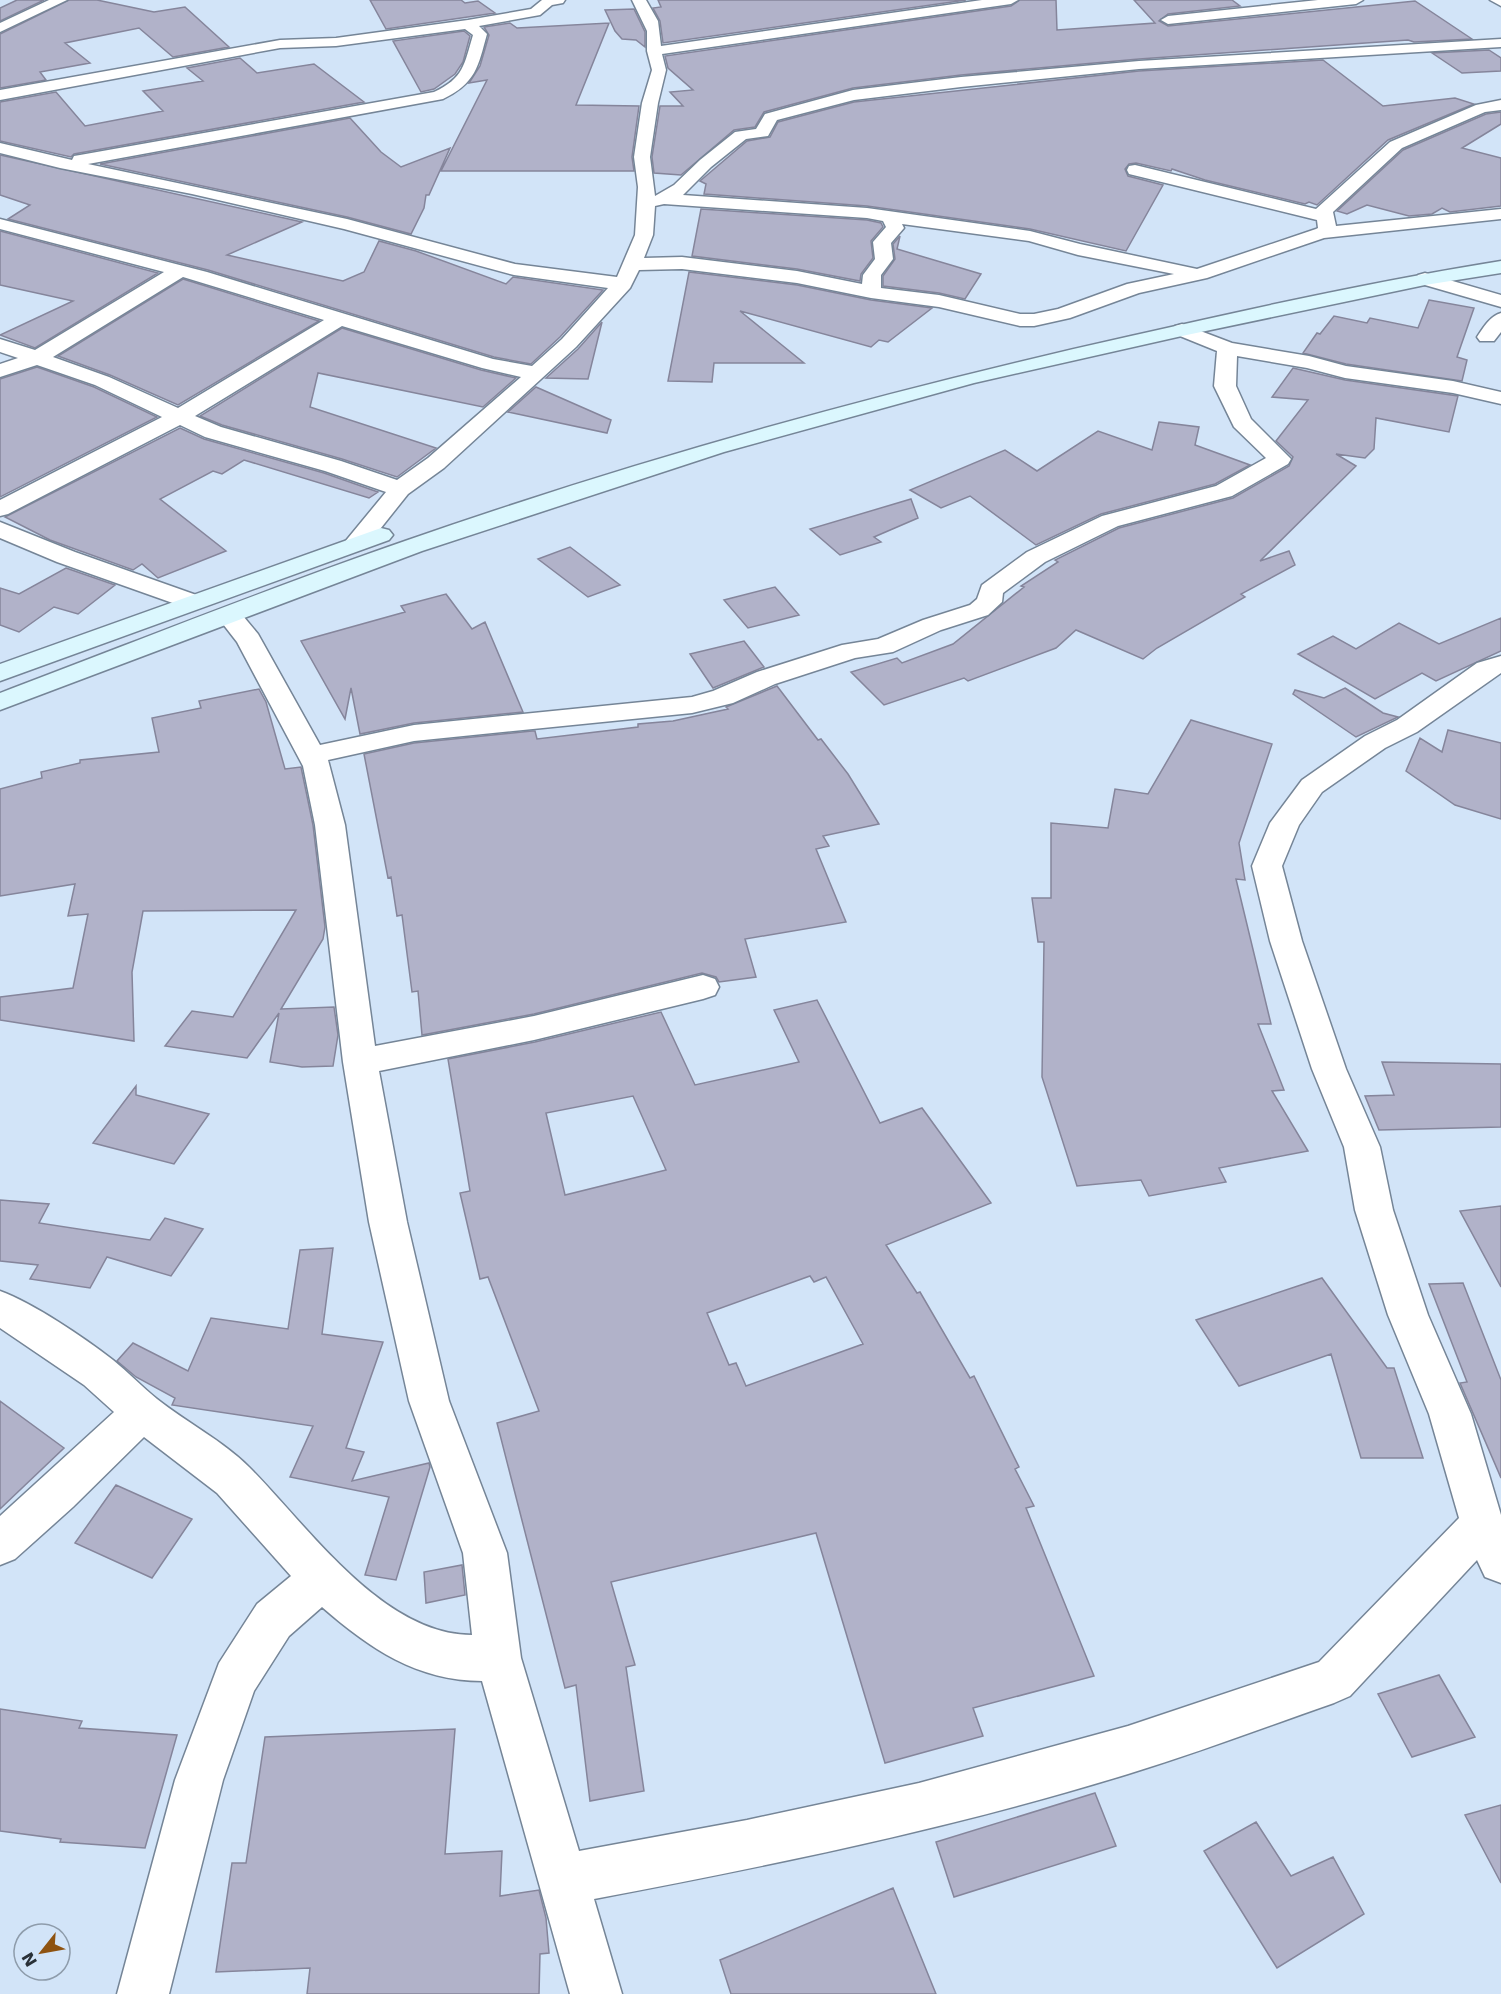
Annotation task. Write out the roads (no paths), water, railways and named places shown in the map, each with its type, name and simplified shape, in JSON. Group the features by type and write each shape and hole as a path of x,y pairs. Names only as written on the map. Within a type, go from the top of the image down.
{"main road":[{"path":"671,440 887,379 1177,310 1501,252"},
{"path":"0,702 413,546 716,447 970,378 1182,330 1425,279 1501,267"},
{"path":"0,672 412,524"}],"street":[{"path":"0,28 60,0"},
{"path":"0,95 280,44 336,42 468,24 535,12 548,2 558,0"},
{"path":"356,543 400,489 462,441 569,343 623,284 644,235 647,187 642,157 650,103 659,70 654,51 654,32 651,21 639,0"},
{"path":"654,51 1011,0"},
{"path":"1168,20 1356,0"},
{"path":"873,3 898,16"},
{"path":"60,163 438,96 466,79 480,34 468,24"},
{"path":"665,199 681,189 687,179 713,157 736,142 741,135 762,133 771,117 853,95 1139,65 1501,43"},
{"path":"1323,225 1327,206 1396,145 1482,108 1501,105"},
{"path":"0,148 60,163 192,189 347,224 514,269 623,284"},
{"path":"1135,170 1323,225"},
{"path":"645,203 665,199 867,213 1030,236 1078,249 1200,274"},
{"path":"630,265 682,263 798,277 872,292 939,301 1014,319 1034,320 1063,314 1134,288 1200,274 1323,225 1501,214"},
{"path":"872,292 872,275 884,260 882,242 895,228 890,217"},
{"path":"0,224 341,318 489,364 534,373"},
{"path":"0,243 27,230"},
{"path":"0,371 35,359 178,272"},
{"path":"1425,279 1501,301"},
{"path":"0,509 178,417 341,318"},
{"path":"1487,337 1501,319"},
{"path":"1182,330 1227,348 1261,352 1353,373 1453,387 1501,398"},
{"path":"0,345 102,381 213,432 333,466 400,489"},
{"path":"312,755 414,733 692,705 723,697 766,678 851,651 884,646 932,625 979,610 989,602 991,590 1036,557 1055,547 1110,521 1224,491 1280,459 1242,422 1225,386 1227,348"},
{"path":"0,529 66,557 193,602"},
{"path":"229,615 249,640 312,755 330,825 360,1062 388,1222 429,1401 485,1553 498,1658 565,1879 596,1994"},
{"path":"565,1879 747,1845 919,1807 1128,1750 1334,1680 1491,1543 1450,1414 1408,1315 1378,1220 1362,1147 1329,1069 1286,941 1267,866 1285,824 1312,786 1375,742 1407,726 1486,669 1501,664"},
{"path":"360,1062 534,1028 703,987"},
{"path":"0,1308 66,1348 98,1372 142,1412 232,1479 322,1578 366,1616 422,1650 464,1658 498,1658"},
{"path":"0,1544 142,1412"},
{"path":"142,1994 199,1780 235,1679 273,1620 322,1578"}]}
